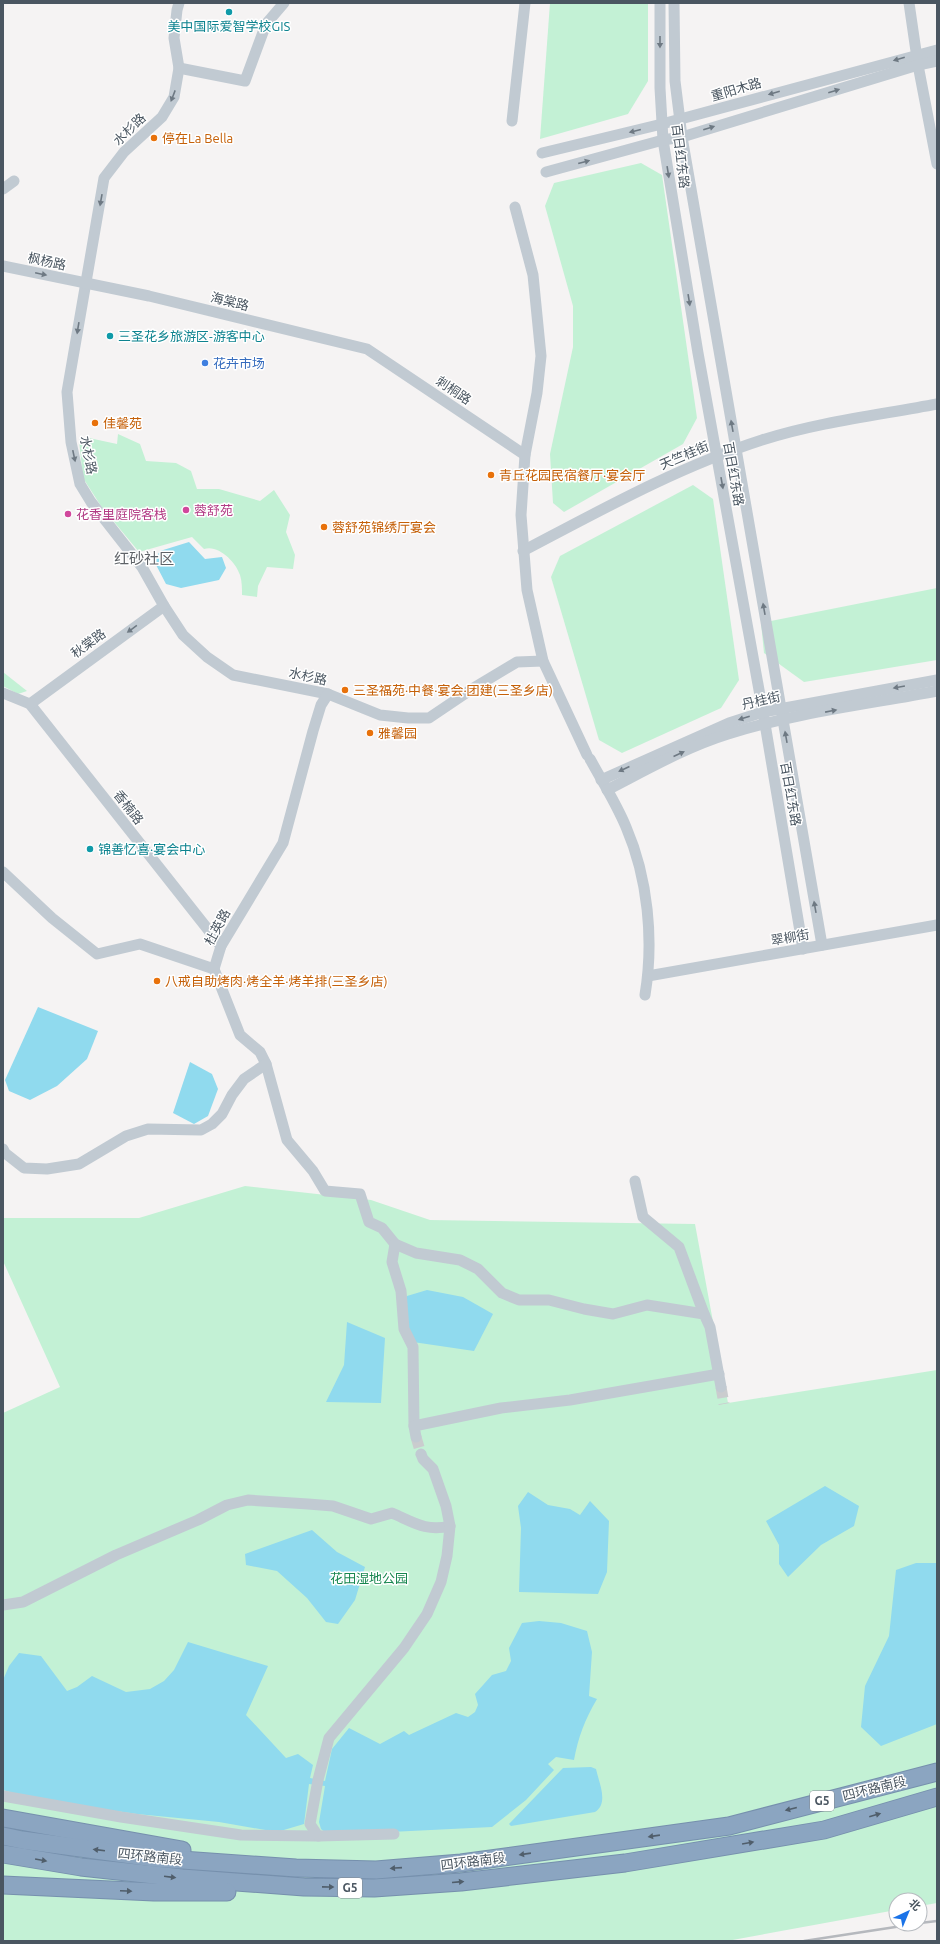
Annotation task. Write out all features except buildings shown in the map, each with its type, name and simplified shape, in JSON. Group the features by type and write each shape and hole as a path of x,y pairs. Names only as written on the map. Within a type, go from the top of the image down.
{"highway":[{"name":"四环路南段","path":"3,1836 154,1858 296,1868 376,1870 461,1864 728,1826 937,1772"},
{"name":"四环路南段","path":"3,1854 81,1867 166,1877 304,1887 374,1888 461,1882 625,1863 824,1830 937,1797"},
{"path":"3,1818 136,1842 296,1868"},
{"path":"3,1885 154,1892 228,1892 304,1887"}],"street":[{"name":"水杉路","path":"179,3 174,38 179,68 174,96 162,117 124,152 104,178 67,392 71,442 80,484 91,502 142,567 164,606 183,635 207,657 233,675 328,694 380,715 429,718 472,689 517,662 543,661"},
{"path":"179,68 245,81 266,24 284,3"},
{"path":"512,121 525,3"},
{"name":"百日红东路","path":"660,3 660,88 663,140 803,949"},
{"name":"百日红东路","path":"674,3 676,81 682,137 822,945"},
{"path":"909,3 918,54 918,65 937,164"},
{"name":"重阳木路","path":"542,152 680,120 937,50"},
{"path":"546,172 663,140 682,137 918,65 937,61"},
{"path":"3,189 14,181"},
{"path":"515,208 533,275 541,356 537,393 525,455 521,515 527,590 543,661 575,731 626,826 642,874 648,930 648,976 644,995"},
{"name":"枫杨路","path":"3,266 86,284"},
{"name":"海棠路","path":"86,284 149,296 367,349"},
{"name":"刺桐路","path":"367,349 525,455"},
{"name":"天竺桂街","path":"523,550 685,468 736,449 802,429 937,404"},
{"name":"秋棠路","path":"30,704 164,606"},
{"name":"丹桂街","path":"782,715 937,680"},
{"name":"丹桂街","path":"601,780 729,722 764,718 937,691"},
{"path":"3,693 30,704"},
{"name":"杜英路","path":"214,969 221,946 283,843 313,731 321,705 328,694"},
{"name":"香楠路","path":"30,704 221,946"},
{"name":"丹桂街","path":"607,790 679,754 764,718"},
{"path":"3,872 52,918 97,954 140,944 214,969 240,1035 260,1052 266,1064 287,1140 313,1170 325,1191 360,1194 369,1222 382,1228 395,1244 416,1253 460,1260 478,1268 502,1292 519,1300 549,1300 584,1309 613,1314 647,1305 704,1314"},
{"name":"翠柳街","path":"648,976 937,925"},
{"path":"3,1149 4,1153 24,1168 47,1169 78,1164 126,1136 148,1129 201,1130 212,1124 222,1114 232,1095 244,1079 266,1064"},
{"path":"635,1181 643,1217 679,1247 710,1327 721,1387"},
{"path":"395,1244 392,1262 401,1291 404,1329 413,1347 415,1432 501,1408 570,1400 719,1374"},
{"path":"318,1836 310,1824 318,1782 329,1738 404,1648 427,1614 441,1582 447,1556 450,1526 446,1506 434,1469 423,1459 421,1454"},
{"path":"3,1606 23,1602 116,1555 198,1520 227,1505 248,1500 333,1506 370,1519 392,1513 424,1526 437,1529 450,1526"},
{"path":"3,1796 121,1817 241,1835 318,1836 394,1834"}],"green space":[{"path":"550,3 648,3 648,81 628,114 540,139"},
{"path":"641,163 662,175 697,418 683,444 564,512 553,503 550,454 573,347 573,306 545,206 554,183"},
{"path":"118,434 140,444 146,461 176,463 191,471 197,489 219,489 260,501 274,490 290,515 286,532 295,555 293,569 267,567 258,586 257,597 242,595 242,582 238,570 226,555 215,549 204,549 192,537 139,552 101,506 83,478 79,440 89,438 117,444"},
{"path":"693,485 713,499 739,680 721,708 622,753 599,740 551,577 560,556"},
{"path":"937,588 937,660 804,682 764,653 761,623"},
{"path":"3,672 27,691 18,694 3,686"},
{"name":"花田湿地公园","path":"245,1186 371,1200 430,1220 695,1224 728,1403 937,1370 937,1903 928,1905 928,1892 888,1892 888,1911 727,1941 3,1941 3,1413 60,1387 3,1261 3,1218 139,1218"}],"water":[{"path":"189,542 205,559 222,557 226,568 219,580 181,588 166,584 154,561 160,551"},
{"path":"38,1007 98,1031 87,1059 57,1086 30,1100 9,1091 5,1080"},
{"path":"190,1062 212,1074 218,1089 208,1116 194,1124 173,1113"},
{"path":"427,1290 463,1297 493,1314 474,1351 413,1342 407,1329 407,1296"},
{"path":"347,1322 385,1338 381,1403 326,1402 344,1365"},
{"path":"825,1486 859,1506 854,1526 821,1545 788,1577 779,1564 779,1545 766,1521"},
{"path":"528,1492 548,1505 570,1509 580,1515 590,1501 609,1521 607,1572 598,1594 519,1592 521,1528 518,1506"},
{"path":"312,1530 337,1552 365,1567 355,1600 338,1624 326,1622 307,1598 277,1571 246,1565 245,1554"},
{"path":"916,1563 937,1563 937,1724 881,1746 861,1727 865,1686 889,1636 896,1570"},
{"path":"539,1621 561,1623 587,1631 592,1652 589,1696 597,1699 582,1729 574,1760 556,1757 548,1764 554,1770 526,1800 492,1827 329,1835 321,1829 319,1822 325,1786 309,1784 304,1824 277,1832 219,1822 137,1814 38,1800 3,1790 3,1680 9,1666 19,1653 41,1656 67,1691 77,1687 92,1676 126,1692 150,1689 164,1681 174,1670 188,1642 268,1666 246,1715 286,1758 298,1754 313,1765 310,1778 325,1781 332,1749 349,1728 380,1744 404,1731 409,1735 456,1713 468,1717 475,1712 478,1705 475,1694 492,1675 506,1671 511,1661 509,1648 522,1623"},
{"path":"591,1767 596,1769 602,1792 601,1803 595,1812 511,1826 509,1824 563,1768"}],"tunnel":[{"path":"721,1387 724,1404"},
{"path":"416,1437 421,1454"}],"railway":[{"path":"928,1922 937,1921"},
{"path":"804,1941 888,1928"}],"place":[{"name":"美中国际爱智学校GIS","path":"229,12"},
{"name":"停在La Bella","path":"154,138"},
{"name":"三圣花乡旅游区-游客中心","path":"110,336"},
{"name":"花卉市场","path":"205,363"},
{"name":"佳馨苑","path":"95,423"},
{"name":"青丘花园民宿餐厅·宴会厅","path":"491,475"},
{"name":"蓉舒苑","path":"186,510"},
{"name":"花香里庭院客栈","path":"68,514"},
{"name":"蓉舒苑锦绣厅宴会","path":"324,527"},
{"name":"三圣福苑·中餐·宴会·团建(三圣乡店)","path":"345,690"},
{"name":"雅馨园","path":"370,733"},
{"name":"锦善忆喜·宴会中心","path":"90,849"},
{"name":"八戒自助烤肉·烤全羊·烤羊排(三圣乡店)","path":"157,981"}],"district":[{"name":"红砂社区","path":"144,559"}]}
